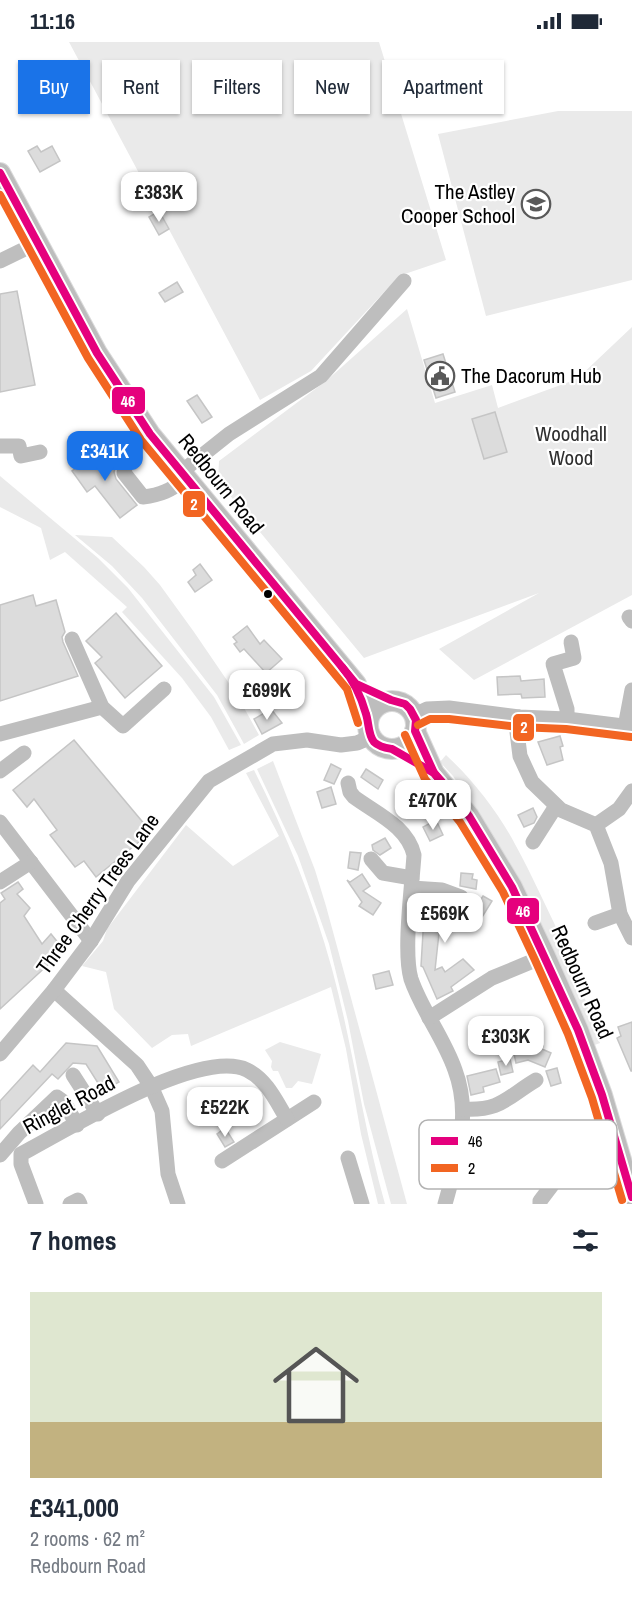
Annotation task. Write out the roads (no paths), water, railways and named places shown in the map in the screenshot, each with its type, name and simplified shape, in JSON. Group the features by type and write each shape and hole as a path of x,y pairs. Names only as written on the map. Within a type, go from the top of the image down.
{"main road":[{"name":"Redbourn Road","path":"0,173 96,353 150,434 356,684 369,728"},
{"name":"Redbourn Road","path":"356,684 391,700"},
{"path":"391,700 405,704 415,723 407,744 392,749 380,746 369,728 372,710 391,700"},
{"name":"Redbourn Road","path":"415,723 434,773 484,838 512,887 579,1030 609,1120"},
{"name":"Redbourn Road","path":"392,749 434,773"},
{"name":"Redbourn Road","path":"617,1146 632,1197"}],"street":[{"path":"0,261 37,243"},
{"path":"150,434 128,453 124,473 143,497 160,495 172,490 183,476 229,434 321,376 404,281"},
{"path":"0,446 19,446 21,456 40,452"},
{"path":"72,639 102,706 123,726 164,689"},
{"path":"567,719 567,708 553,664 574,658 571,642"},
{"path":"415,723 427,709 448,708 628,727 632,690"},
{"path":"0,734 11,733 102,706"},
{"path":"519,717 517,732 520,756 532,782 556,806 596,825 611,863 620,914 632,938"},
{"name":"Three Cherry Trees Lane","path":"0,1054 54,990 91,941 128,881 209,781 273,744 307,740 341,745 357,743 369,728"},
{"path":"0,771 24,753"},
{"path":"348,783 350,792 399,828 411,843 414,855 408,954 411,978 456,1070 463,1109 462,1120"},
{"path":"596,825 619,809 632,791"},
{"path":"533,842 556,806"},
{"path":"0,822 91,941"},
{"path":"371,859 383,873 461,897"},
{"path":"0,882 31,862"},
{"path":"595,923 620,914"},
{"path":"429,1018 492,978 545,956"},
{"path":"54,990 137,1065 151,1086 162,1111 168,1174 177,1204"},
{"name":"Ringlet Road","path":"36,1204 21,1164 21,1154 151,1086 203,1068 233,1066 246,1069 264,1082 286,1119"},
{"path":"73,1075 98,1114"},
{"path":"463,1109 481,1110 500,1105 536,1080"},
{"path":"0,1155 19,1133 57,1097 64,1102 77,1125"},
{"path":"222,1161 314,1102"},
{"path":"348,1158 362,1204"},
{"path":"0,1161 21,1164"},
{"path":"445,1204 449,1189"},
{"path":"540,1204 549,1189"},
{"path":"70,1204 78,1200 80,1204"}],"place":[{"name":"The Astley Cooper School","path":"536,204"},
{"name":"The Dacorum Hub","path":"440,376"}],"park label":[{"name":"Woodhall Wood","path":"571,446"}]}
